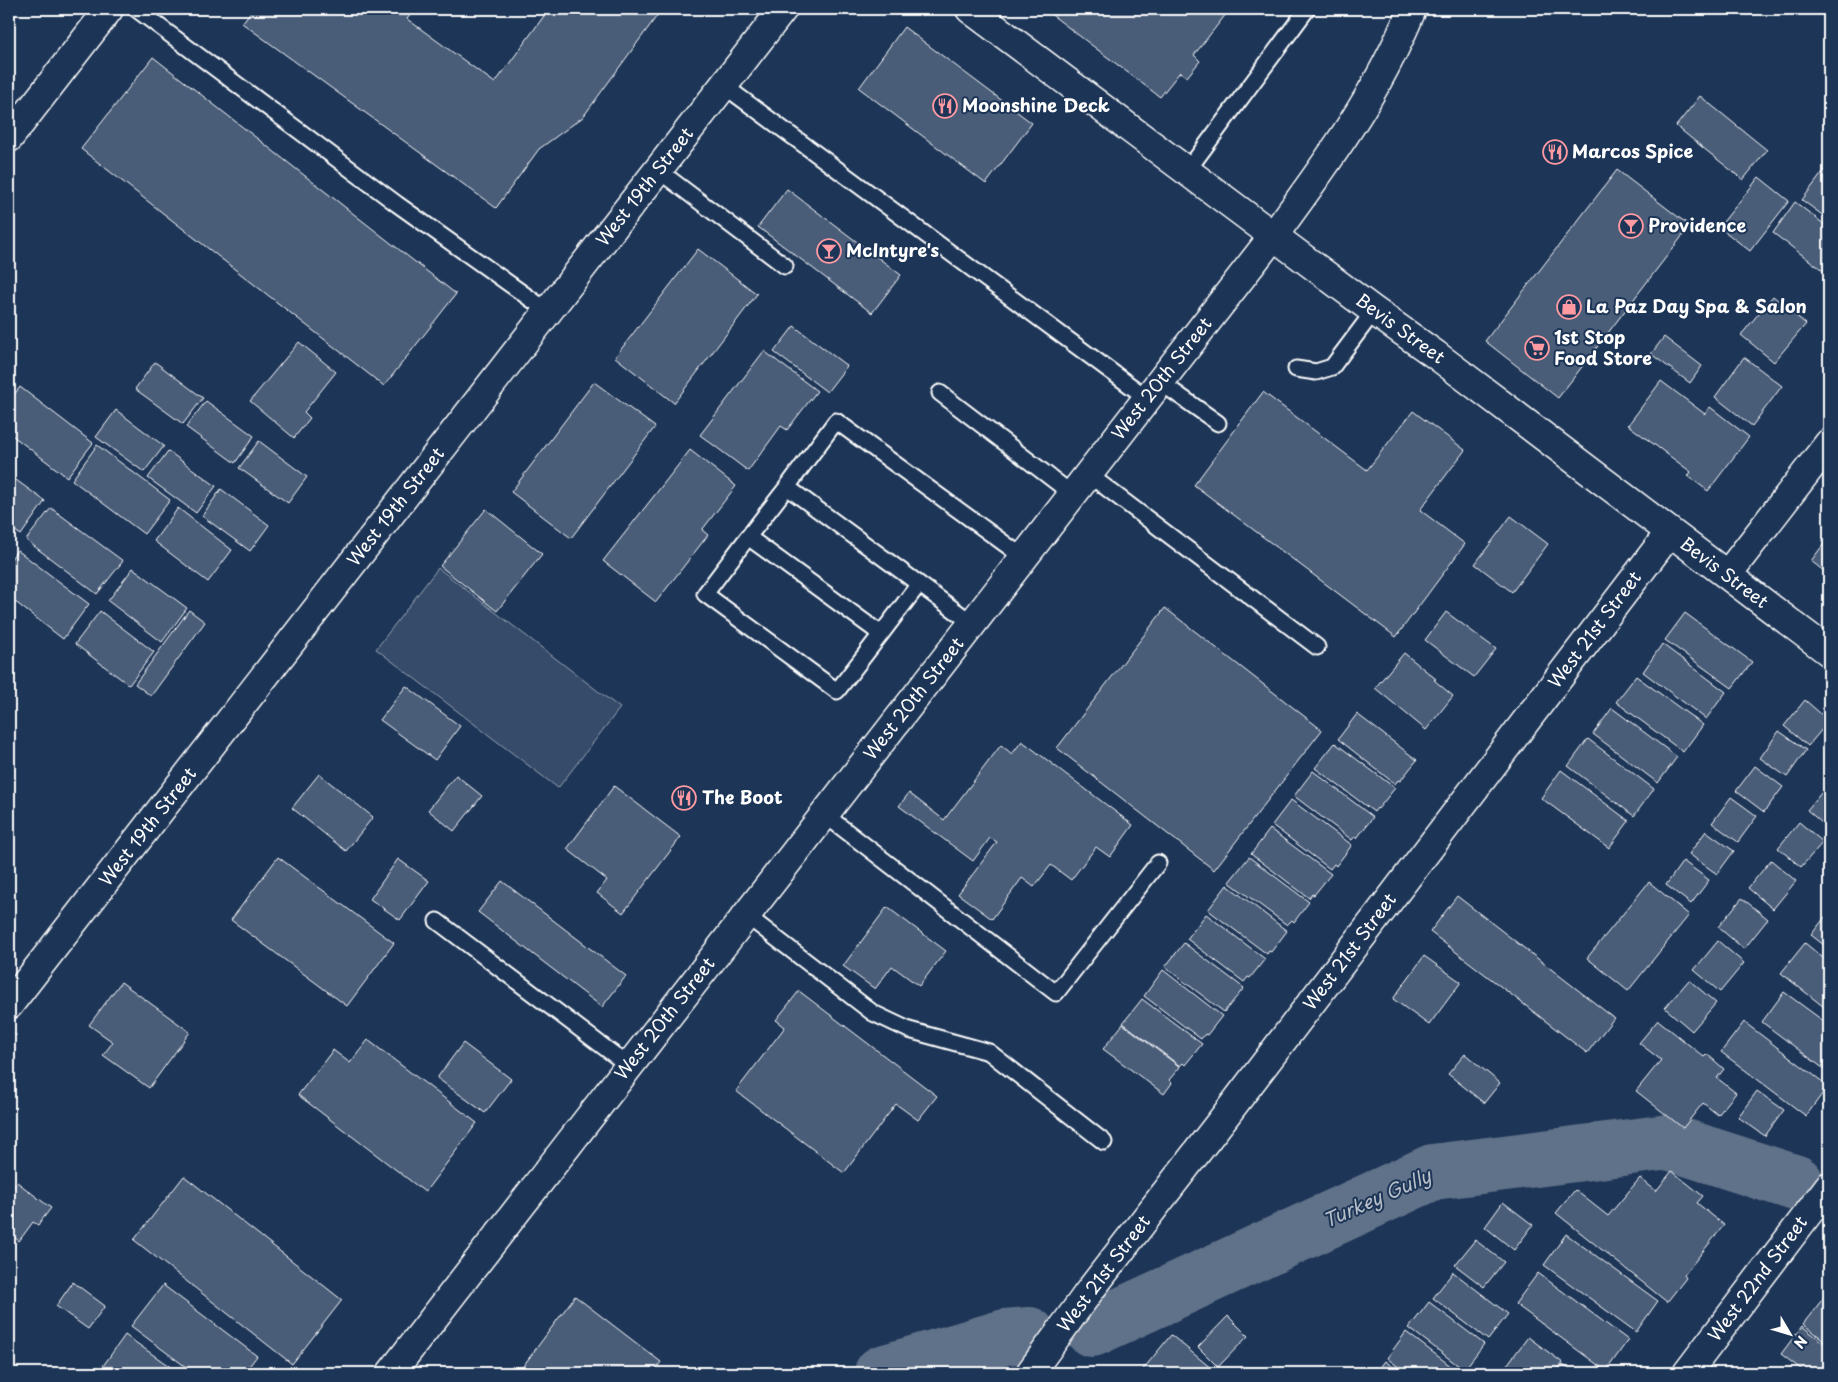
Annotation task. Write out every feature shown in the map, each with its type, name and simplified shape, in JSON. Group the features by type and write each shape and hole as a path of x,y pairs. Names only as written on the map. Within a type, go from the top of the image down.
{"street":[{"path":"9,138 109,9"},
{"name":"West 19th Street","path":"9,1005 783,9"},
{"name":"Bevis Street","path":"970,9 1374,311 1436,355 1829,652"},
{"name":"West 20th Street","path":"391,1373 1274,235 1326,165 1372,92 1400,40 1412,9"},
{"path":"1727,575 1829,443"},
{"name":"West 21st Street","path":"1030,1373 1091,1289 1670,532"},
{"name":"West 22nd Street","path":"1687,1373 1829,1186"}],"lane":[{"path":"136,9 397,204 549,312"},
{"path":"1187,171 1308,9"},
{"path":"723,85 1154,390 1218,423"},
{"path":"658,170 786,266"},
{"path":"1296,369 1316,372 1332,367 1374,311"},
{"path":"940,393 1080,484 1317,647"},
{"path":"919,584 837,692 705,594 836,421 1023,557"},
{"path":"787,487 972,623"},
{"path":"748,537 882,634"},
{"path":"824,814 1056,993 1158,863"},
{"path":"746,915 873,1013 909,1030 988,1052 1104,1142"},
{"path":"437,920 629,1066"}],"shaded area":[{"path":"438,568 620,708 558,788 376,649"}],"building":[{"path":"253,9 415,9 407,19 495,83 549,9 662,9 583,117 539,149 496,208 242,23"},
{"path":"1051,9 1230,9 1194,55 1200,61 1187,77 1180,72 1160,97 1048,12"},
{"name":"Moonshine Deck","path":"904,27 1032,123 986,184 859,88"},
{"path":"153,57 456,294 384,386 81,149"},
{"path":"1700,96 1767,150 1743,180 1676,126"},
{"path":"1829,164 1829,220 1802,200"},
{"path":"1617,170 1690,226 1558,398 1485,341"},
{"path":"1759,177 1789,201 1750,251 1719,227"},
{"name":"McIntyre's","path":"787,189 901,275 872,313 758,227"},
{"path":"1795,202 1829,228 1829,275 1773,233"},
{"path":"698,249 757,294 674,403 615,357"},
{"path":"1773,296 1806,324 1774,362 1741,335"},
{"path":"794,326 847,366 827,392 774,352"},
{"path":"1664,337 1702,366 1690,383 1651,354"},
{"path":"299,342 336,372 304,412 310,418 294,438 250,401"},
{"path":"764,351 817,391 787,430 781,426 748,471 700,435"},
{"path":"1744,357 1782,386 1752,426 1715,397"},
{"path":"155,362 203,398 183,424 135,389"},
{"path":"1661,381 1705,414 1710,407 1749,437 1708,491 1688,476 1691,472 1628,425"},
{"path":"594,382 655,427 571,538 511,492"},
{"path":"20,387 93,443 67,477 9,433 9,401"},
{"path":"1263,392 1367,470 1413,411 1465,450 1420,510 1465,544 1396,637 1194,485"},
{"path":"206,401 254,436 235,463 186,427"},
{"path":"116,410 164,446 144,472 96,437"},
{"path":"259,441 307,477 288,503 239,468"},
{"path":"97,445 170,500 144,534 72,480"},
{"path":"690,450 736,486 702,530 708,535 656,602 603,561"},
{"path":"168,451 216,486 196,513 148,478"},
{"path":"9,475 45,501 21,535 9,527"},
{"path":"221,489 269,525 250,551 202,516"},
{"path":"51,508 123,561 97,594 26,540"},
{"path":"178,508 232,550 208,582 154,541"},
{"path":"486,509 542,554 497,611 440,566"},
{"path":"1511,516 1548,544 1512,592 1475,564"},
{"path":"1829,537 1829,575 1811,561"},
{"path":"17,550 89,604 63,639 9,597 9,562"},
{"path":"133,568 187,608 162,642 108,601"},
{"path":"1165,608 1322,730 1214,870 1057,748"},
{"path":"189,610 205,622 151,696 135,684"},
{"path":"100,611 154,652 129,685 75,644"},
{"path":"1446,612 1496,649 1474,677 1425,640"},
{"path":"1685,613 1752,662 1732,688 1665,640"},
{"path":"1662,644 1726,692 1706,719 1643,672"},
{"path":"1404,653 1436,679 1434,680 1453,696 1426,730 1375,688"},
{"path":"1636,676 1703,725 1683,752 1616,702"},
{"path":"406,686 460,726 435,760 380,720"},
{"path":"1805,700 1829,721 1808,746 1784,726"},
{"path":"1612,708 1677,757 1658,783 1593,734"},
{"path":"1357,714 1417,760 1400,781 1398,780 1395,784 1338,739"},
{"path":"1779,731 1806,750 1787,777 1760,758"},
{"path":"1588,739 1654,789 1634,816 1568,766"},
{"path":"1022,741 1133,825 1110,857 1096,847 1071,880 1051,865 1034,887 1022,878 992,919 958,894 997,842 990,838 973,861 899,806 909,793 944,820 1001,745 1012,754"},
{"path":"1335,743 1395,788 1374,812 1315,768"},
{"path":"1755,766 1783,787 1764,812 1736,791"},
{"path":"1561,770 1629,821 1609,848 1541,798"},
{"path":"1313,771 1373,817 1357,838 1355,836 1352,840 1294,796"},
{"path":"319,774 373,817 346,851 292,808"},
{"path":"456,775 482,796 454,831 428,810"},
{"path":"614,786 681,837 623,913 597,893 607,880 567,849"},
{"path":"1827,786 1829,788 1829,829 1807,810"},
{"path":"1731,797 1757,816 1738,842 1712,823"},
{"path":"1291,800 1352,845 1336,866 1334,864 1330,869 1272,825"},
{"path":"1799,822 1823,842 1801,867 1778,848"},
{"path":"1270,829 1331,874 1314,895 1312,894 1309,898 1251,854"},
{"path":"1706,831 1734,851 1717,874 1689,854"},
{"path":"278,857 394,943 347,1006 231,920"},
{"path":"1249,857 1309,902 1294,922 1292,920 1287,925 1229,882"},
{"path":"398,859 429,881 400,920 370,899"},
{"path":"1771,860 1796,881 1773,909 1748,888"},
{"path":"1683,861 1709,880 1691,904 1666,885"},
{"path":"502,881 626,976 602,1007 478,912"},
{"path":"1649,882 1689,915 1628,991 1587,958"},
{"path":"1227,885 1287,931 1271,952 1269,951 1267,954 1208,910"},
{"path":"1457,896 1614,1018 1587,1053 1430,932"},
{"path":"1742,898 1768,919 1744,949 1718,927"},
{"path":"887,907 946,951 919,986 892,966 875,989 843,966"},
{"path":"1829,912 1829,949 1811,935"},
{"path":"1206,914 1265,959 1250,978 1248,977 1244,982 1187,939"},
{"path":"1718,941 1744,963 1720,992 1694,970"},
{"path":"1184,943 1244,988 1224,1012 1165,967"},
{"path":"1805,943 1829,963 1829,1011 1781,973"},
{"path":"1424,956 1461,982 1429,1025 1393,999"},
{"path":"1163,970 1222,1016 1207,1035 1205,1034 1201,1039 1144,996"},
{"path":"1689,980 1716,1003 1692,1031 1665,1008"},
{"path":"121,982 190,1032 149,1088 103,1055 113,1042 89,1025"},
{"path":"799,991 937,1096 918,1120 896,1104 844,1173 736,1091 785,1027 776,1020"},
{"path":"1784,992 1829,1025 1828,1072 1762,1022"},
{"path":"1142,999 1202,1044 1185,1065 1183,1063 1180,1066 1123,1023"},
{"path":"1658,1020 1704,1057 1707,1054 1724,1069 1717,1078 1736,1093 1718,1115 1703,1103 1683,1128 1636,1091 1661,1060 1639,1043"},
{"path":"1744,1022 1828,1086 1806,1116 1721,1052"},
{"path":"1123,1024 1180,1067 1169,1080 1172,1083 1164,1094 1103,1049"},
{"path":"368,1040 477,1123 425,1192 298,1095 333,1050 350,1063"},
{"path":"463,1043 511,1079 485,1113 437,1078"},
{"path":"1465,1054 1500,1083 1484,1103 1448,1074"},
{"path":"1757,1091 1784,1110 1765,1136 1738,1117"},
{"path":"1672,1171 1703,1196 1697,1203 1724,1225 1684,1275 1686,1278 1667,1302 1556,1213 1575,1190 1608,1216 1640,1178 1656,1191"},
{"path":"184,1176 342,1300 292,1364 134,1240"},
{"path":"17,1182 51,1208 38,1225 33,1222 19,1241 9,1233 9,1192"},
{"path":"1503,1202 1533,1225 1514,1250 1485,1227"},
{"path":"1566,1234 1658,1301 1636,1332 1544,1265"},
{"path":"1475,1240 1504,1262 1484,1287 1455,1265"},
{"path":"1453,1272 1508,1314 1488,1340 1433,1298"},
{"path":"1538,1273 1628,1340 1606,1371 1515,1304"},
{"path":"73,1282 105,1306 88,1329 56,1306"},
{"path":"163,1285 257,1356 244,1373 194,1373 131,1326"},
{"path":"575,1296 661,1362 653,1373 518,1373"},
{"path":"1825,1296 1829,1300 1829,1344 1803,1324"},
{"path":"1429,1302 1484,1344 1464,1370 1409,1328"},
{"path":"1228,1316 1248,1336 1218,1367 1198,1347"},
{"path":"1802,1326 1829,1347 1829,1373 1806,1373 1781,1354"},
{"path":"1406,1332 1460,1373 1406,1373 1387,1358"},
{"path":"125,1335 179,1373 98,1373"},
{"path":"1171,1335 1212,1369 1208,1373 1140,1373"},
{"path":"1528,1337 1563,1363 1555,1373 1501,1373"},
{"path":"1385,1361 1401,1373 1376,1373"},
{"path":"1563,1365 1574,1373 1557,1373"}],"waterway":[{"name":"Turkey Gully","path":"1092,1329 1433,1172 1669,1142 1796,1183"},
{"name":"Turkey Gully","path":"882,1373 1005,1337 1029,1335"}],"place":[{"name":"Moonshine Deck","path":"945,106"},
{"name":"Marcos Spice","path":"1555,152"},
{"name":"Providence","path":"1631,226"},
{"name":"McIntyre's","path":"829,251"},
{"name":"La Paz Day Spa & Salon","path":"1569,307"},
{"name":"1st Stop Food Store","path":"1537,348"},
{"name":"The Boot","path":"684,798"}]}
